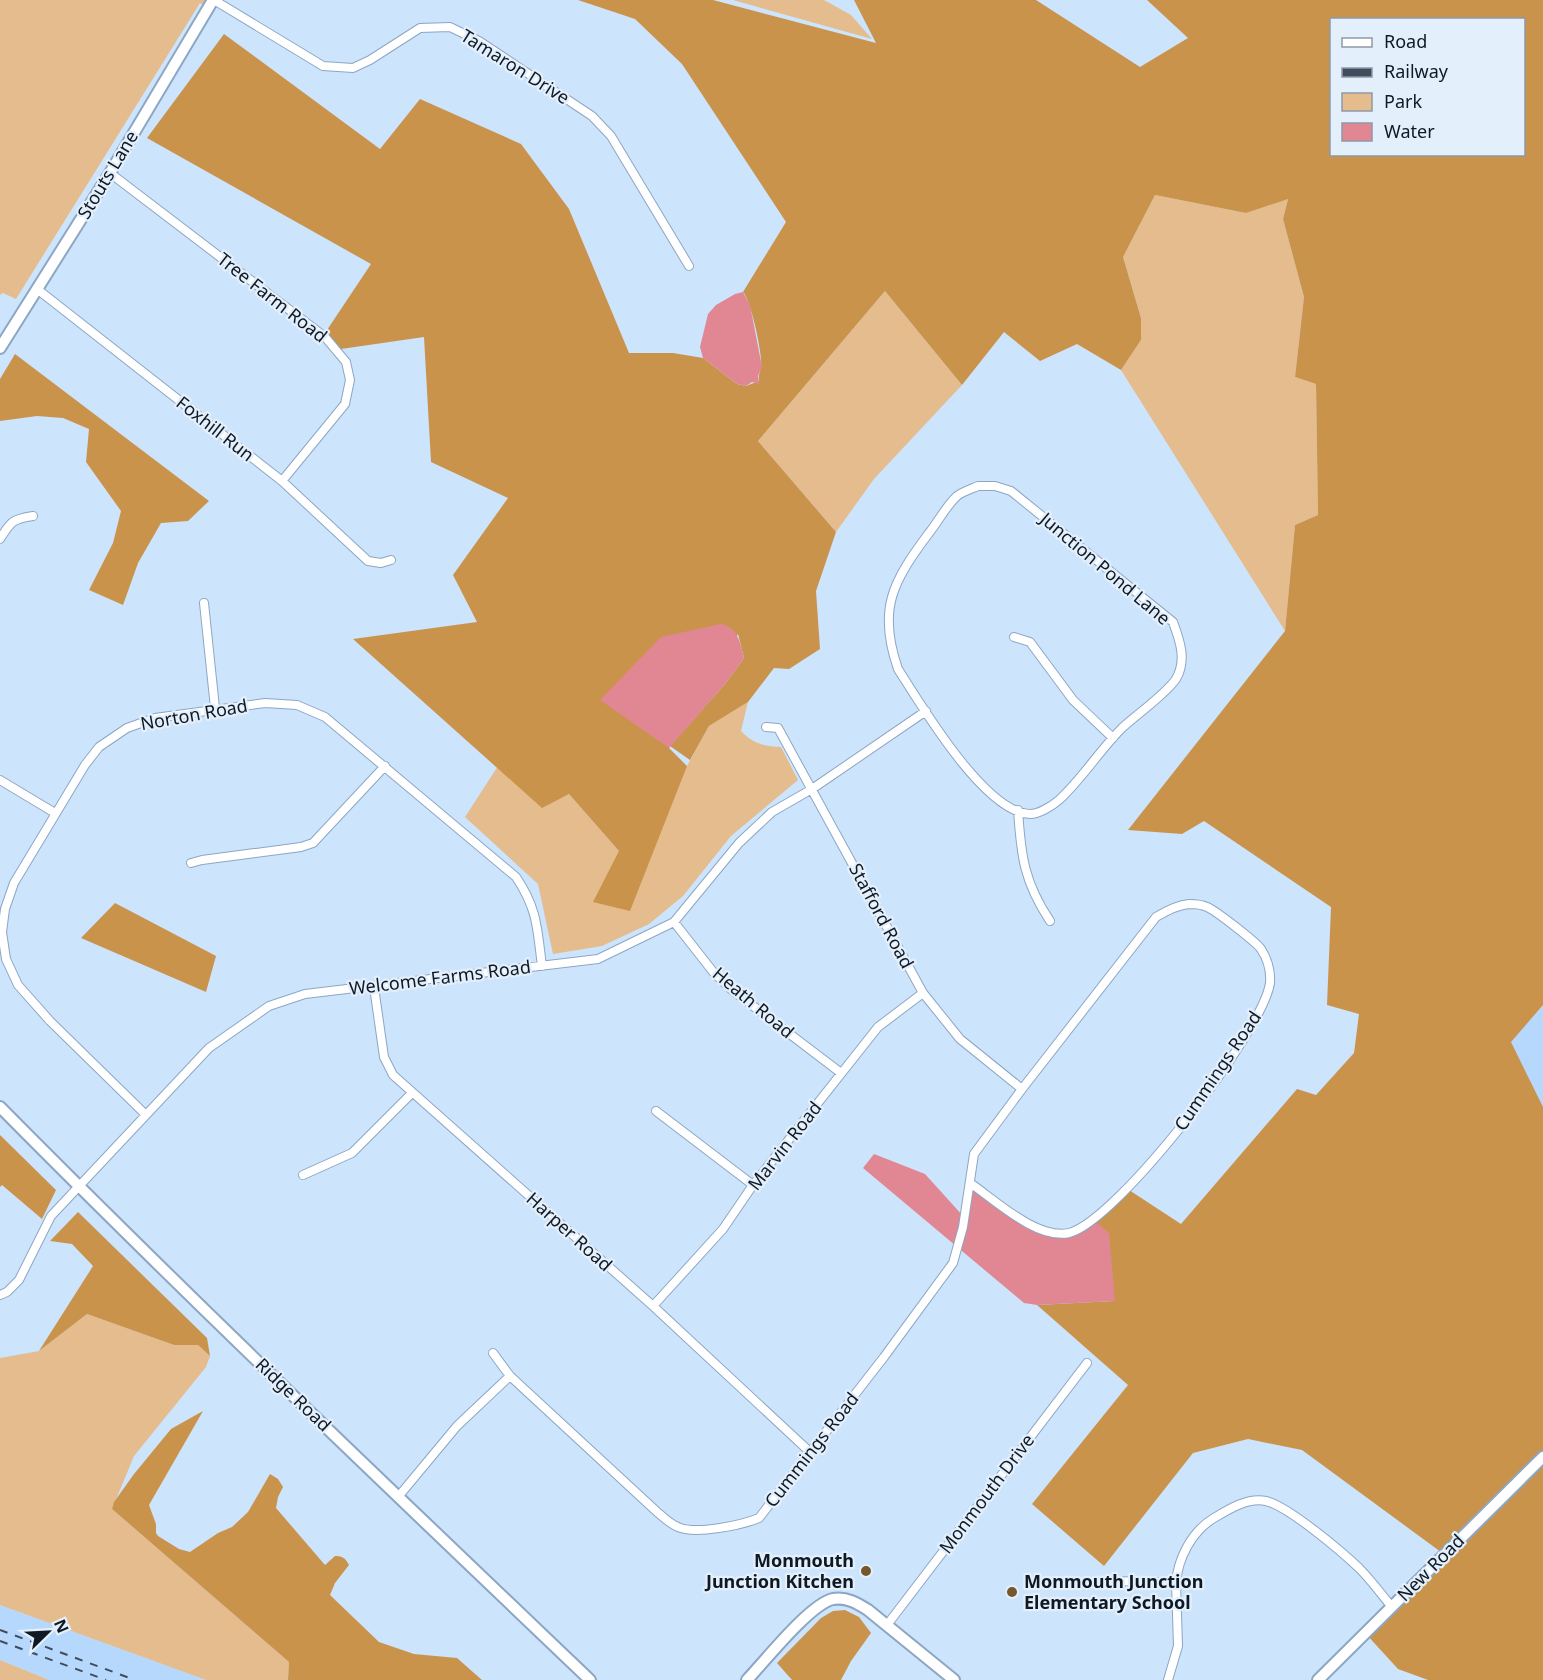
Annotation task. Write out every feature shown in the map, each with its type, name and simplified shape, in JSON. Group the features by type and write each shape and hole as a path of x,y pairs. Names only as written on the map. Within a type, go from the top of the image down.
{"street":[{"name":"Stouts Lane","path":"0,348 110,173 213,0"},
{"name":"Tamaron Drive","path":"213,0 323,66 354,68 420,28 450,27 479,41 592,116 612,136 689,266"},
{"name":"Tree Farm Road","path":"110,173 325,337 346,362 350,380 345,404 282,481"},
{"name":"Foxhill Run","path":"37,289 282,481 368,561 381,563 391,560"},
{"name":"Junction Pond Lane","path":"978,486 995,486 1011,491 1173,622 1181,643 1182,662 1175,679 1113,738 1058,800 1041,811 1030,814 994,798 973,777 926,711 898,669 892,651 889,629 890,605 896,583 905,566 958,496 978,486"},
{"path":"0,538 9,524 16,519 33,516"},
{"path":"204,603 215,708"},
{"path":"1014,638 1030,642 1073,700 1113,738"},
{"name":"Norton Road","path":"145,1114 50,1021 18,985 6,959 2,932 14,883 92,756 117,733 148,720 215,708 276,703 307,708 334,723 516,877 536,916 542,966"},
{"path":"812,789 926,711"},
{"name":"Stafford Road","path":"766,727 778,728 923,993 960,1039 1022,1089"},
{"path":"191,863 302,847 313,843 385,766"},
{"path":"0,780 56,813"},
{"name":"Welcome Farms Road","path":"0,1295 7,1292 19,1280 51,1216 78,1185 209,1048 269,1006 305,994 598,959 674,922 739,843 772,812 812,789"},
{"path":"1018,810 1021,852 1029,883 1050,921"},
{"name":"Cummings Road","path":"493,1353 510,1376 655,1510 680,1528 706,1530 743,1525 759,1518 811,1453 953,1263 958,1247 974,1154 1156,917 1170,909 1190,904 1207,907 1259,947 1268,961 1270,981 1266,1000 1233,1054 1188,1118 1142,1174 1085,1227 1067,1233 1050,1233 1034,1228 970,1183"},
{"name":"Heath Road","path":"674,922 714,973 732,990 842,1073"},
{"name":"Harper Road","path":"374,987 384,1057 393,1075 652,1306 811,1453"},
{"name":"Marvin Road","path":"652,1306 723,1229 753,1185 878,1027 923,993"},
{"path":"303,1175 352,1153 412,1093"},
{"name":"Ridge Road","path":"0,1107 398,1497 590,1680"},
{"path":"656,1111 753,1185"},
{"name":"Monmouth Drive","path":"887,1625 1087,1363"},
{"path":"398,1497 457,1426 510,1376"},
{"name":"New Road","path":"1318,1680 1543,1457"},
{"path":"1168,1680 1178,1646 1176,1583 1185,1550 1203,1526 1212,1519 1248,1501 1265,1501 1290,1512 1358,1568 1392,1607"},
{"path":"1115,1581 1176,1583"},
{"path":"747,1680 812,1610 826,1601 837,1599 853,1601 868,1610 954,1680"}],"shaded area":[{"path":"578,0 713,0 876,43 854,0 1036,0 1140,67 1188,38 1147,0 1543,0 1543,1005 1511,1042 1543,1107 1543,1680 1428,1680 1398,1669 1366,1634 1445,1555 1302,1450 1248,1439 1193,1453 1104,1566 1032,1504 1128,1385 1037,1305 1114,1301 1095,1221 1129,1190 1181,1224 1297,1089 1316,1095 1354,1053 1359,1014 1327,1005 1331,907 1204,821 1182,834 1128,830 1285,631 1295,525 1318,515 1316,384 1295,377 1304,297 1283,219 1288,199 1246,213 1155,195 1123,257 1141,318 1141,340 1121,370 1077,344 1040,361 1004,332 962,385 885,291 758,441 836,532 816,591 820,649 789,669 774,668 748,702 709,726 690,760 670,746 669,748 687,766 630,911 593,902 619,851 569,794 542,808 353,639 477,622 453,575 508,498 431,462 424,337 334,350 321,339 371,264 147,138 224,34 380,149 420,99 521,144 569,209 629,353 673,353 703,358 737,384 746,386 759,381 761,361 753,316 743,292 786,222 682,64 635,19","holes":["738,634 744,658 725,684 671,745"]},
{"path":"15,354 209,501 188,521 161,523 138,563 123,605 89,590 113,543 121,511 86,462 89,429 63,418 37,416 0,421 0,379"},
{"path":"115,903 216,956 206,992 81,938"},
{"path":"1543,1005 1543,1107 1510,1042"},
{"path":"0,1135 56,1190 42,1219 2,1185 0,1187"},
{"path":"78,1212 207,1338 210,1356 198,1345 174,1345 87,1314 39,1351 93,1266 72,1244 50,1241"},
{"path":"203,1411 149,1505 158,1536 179,1549 190,1552 218,1533 232,1527 248,1512 270,1474 278,1479 283,1487 276,1508 325,1565 335,1556 340,1556 349,1565 335,1583 330,1595 379,1642 414,1654 457,1658 482,1680 288,1680 289,1662 112,1509 114,1502 134,1474 171,1429"},
{"path":"0,1605 206,1680 49,1680 0,1660"},
{"path":"845,1610 859,1617 871,1633 841,1680 792,1680 777,1663 821,1618 833,1611"}],"green space":[{"path":"0,0 213,0 210,11 200,3 16,299 3,293 0,295"},
{"path":"733,0 824,0 851,15 872,39"},
{"path":"1155,195 1246,213 1288,198 1283,219 1304,297 1295,377 1316,384 1318,515 1295,525 1285,631 1121,370 1141,340 1141,318 1123,257"},
{"path":"885,291 962,385 874,479 836,532 758,441"},
{"path":"748,702 741,731 759,744 781,747 798,780 731,836 683,896 649,924 602,946 553,954 538,884 465,817 498,766 542,807 569,794 619,851 687,766 709,726"},
{"path":"87,1314 174,1345 198,1345 210,1356 206,1367 134,1456 112,1509 289,1662 288,1680 206,1680 0,1605 0,1358 39,1351"},
{"path":"0,1660 49,1680 0,1680"}],"water":[{"path":"743,292 750,305 762,367 758,376 759,384 752,382 746,386 737,384 703,358 700,347 708,314 716,305"},
{"path":"721,624 735,632 744,658 725,684 669,748 600,700 661,637"},
{"path":"874,1154 925,1174 963,1216 969,1181 1051,1237 1095,1221 1109,1233 1115,1301 1037,1305 1024,1303 863,1168"}],"railway":[{"path":"0,1630 135,1680"},
{"path":"0,1641 106,1680"}],"place":[{"name":"Monmouth Junction Kitchen","path":"866,1571"},
{"name":"Monmouth Junction Elementary School","path":"1012,1592"}]}
